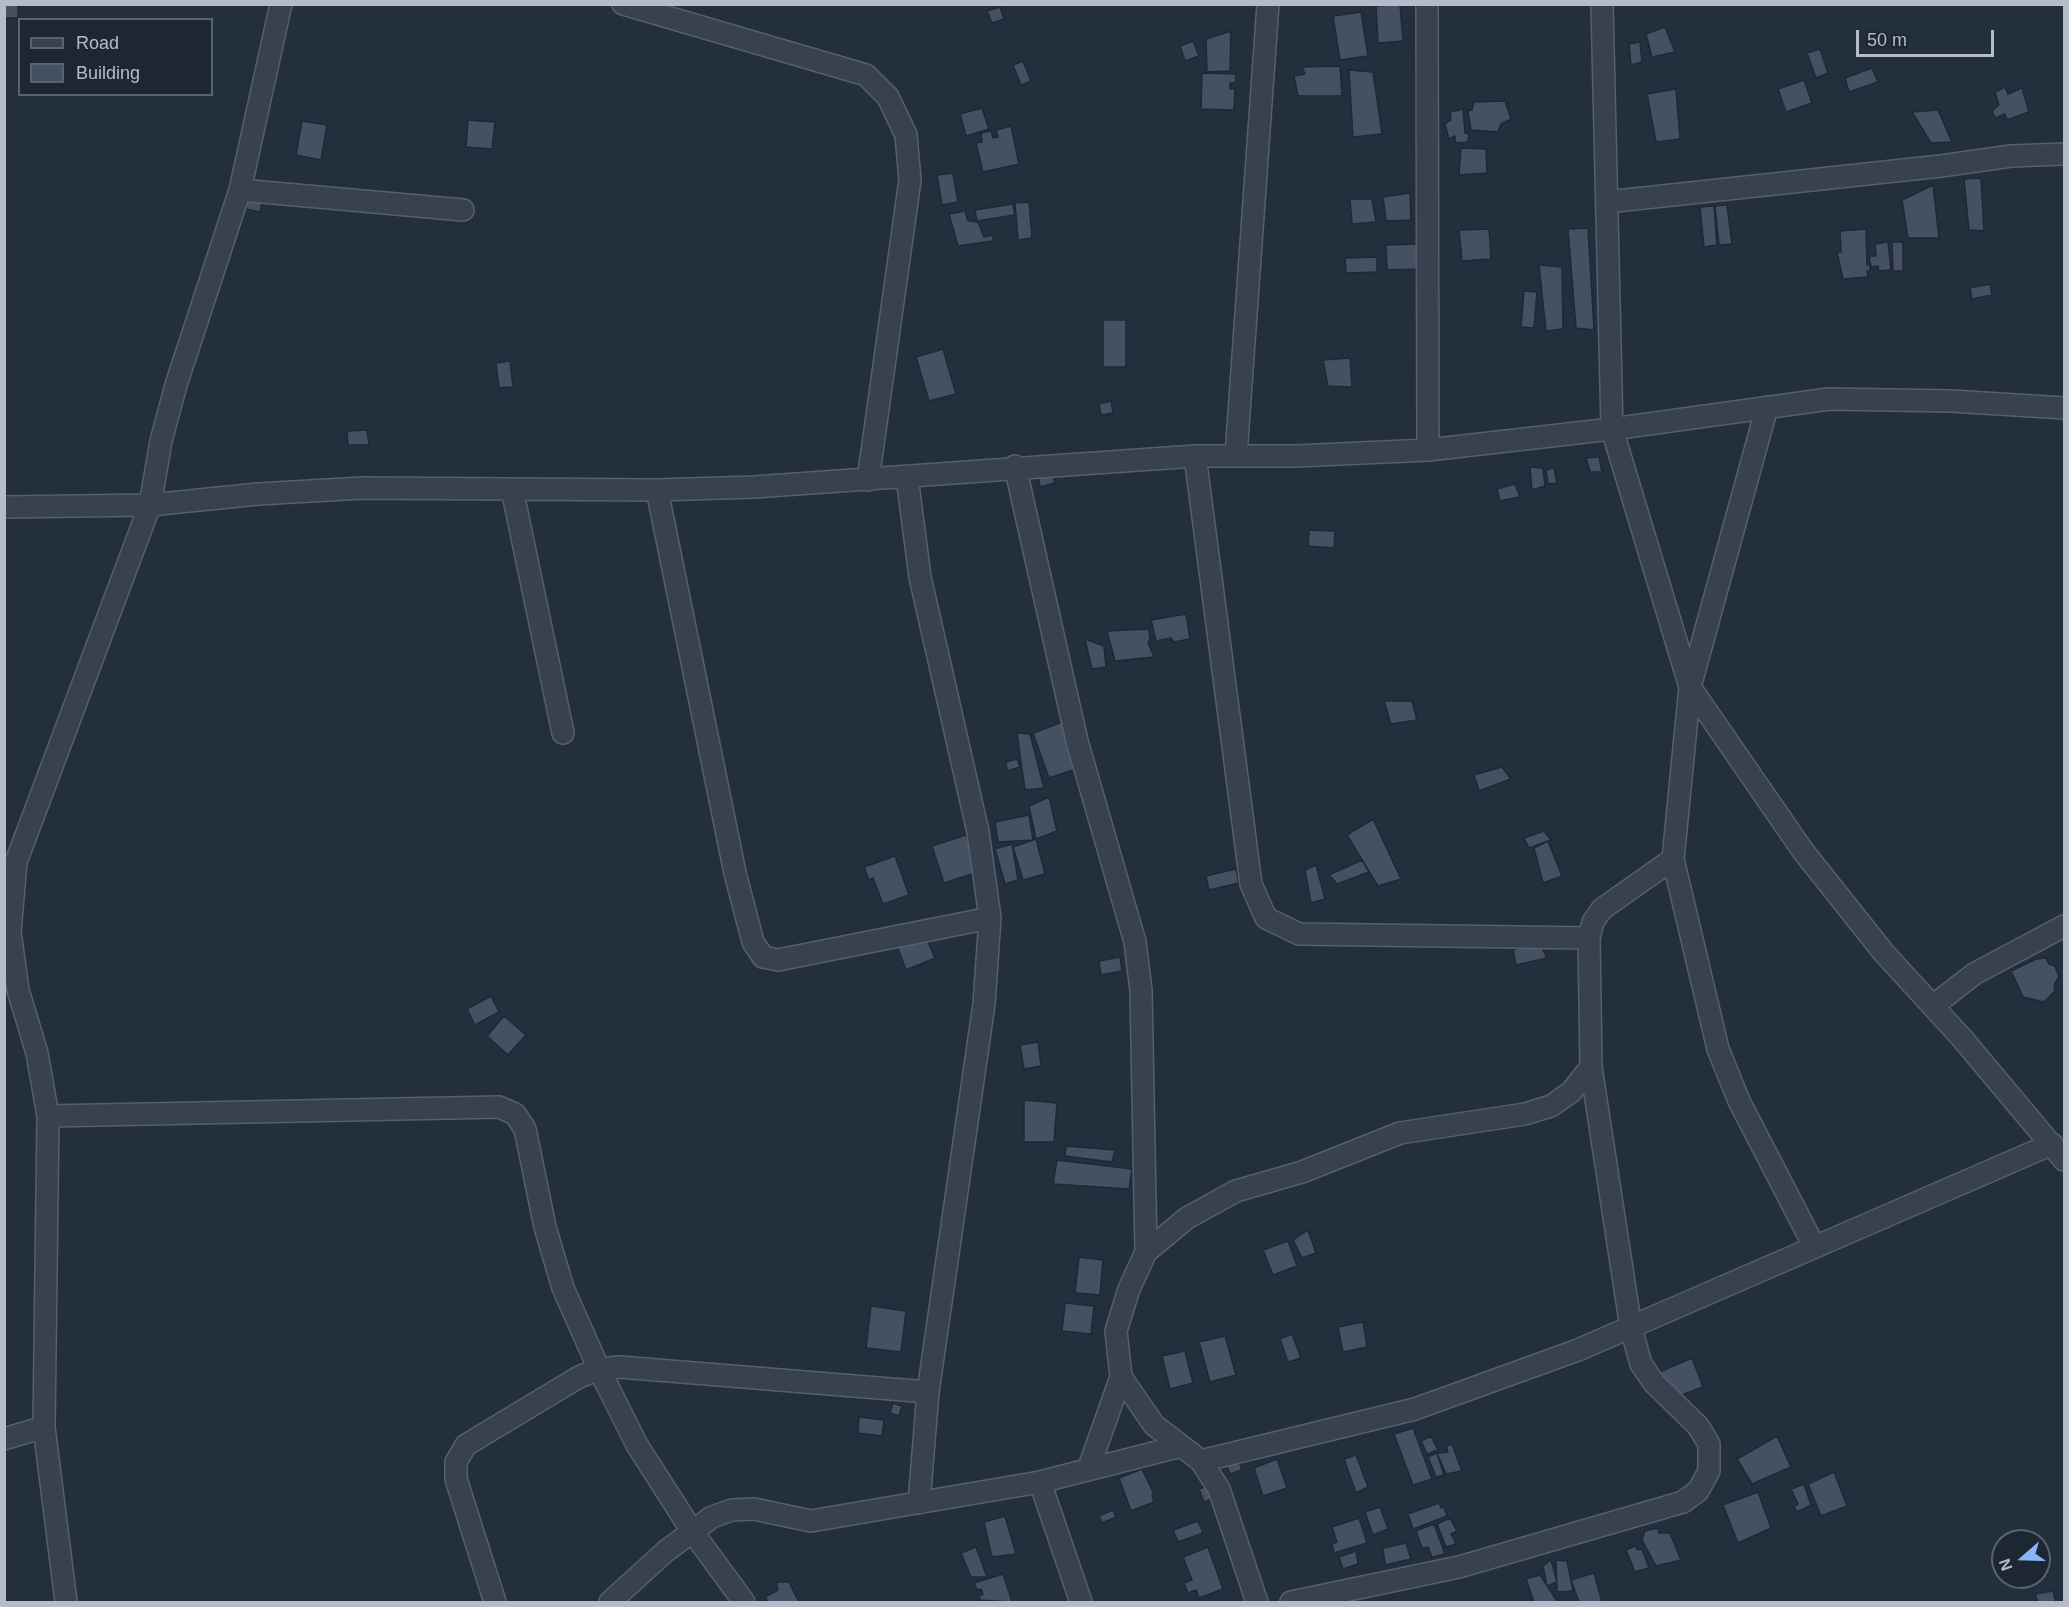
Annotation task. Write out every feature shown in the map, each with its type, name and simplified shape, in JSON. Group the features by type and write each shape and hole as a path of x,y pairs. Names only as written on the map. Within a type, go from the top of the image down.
{"street":[{"path":"66,1602 44,1427 48,1116 37,1053 18,990 10,932 16,862 150,505 161,441 176,385 240,189 281,4"},
{"path":"623,4 866,75 888,97 906,135 910,180 868,480"},
{"path":"1236,455 1268,4"},
{"path":"1427,4 1428,450"},
{"path":"1201,1461 1415,1409 1578,1350 1814,1246 2058,1152 1884,952 1803,851 1690,687 1612,429 1602,4"},
{"path":"1607,202 2011,156 2064,154"},
{"path":"240,189 463,210"},
{"path":"4,507 150,505 324,489 657,490 868,480 1015,466 1195,456 1296,456 1428,450 1612,429 1829,399 1877,399 2064,408"},
{"path":"1767,407 1690,687 1673,859 1718,1049 1738,1101 1814,1246"},
{"path":"1195,456 1251,885 1266,918 1299,934 1589,938"},
{"path":"1015,466 1077,741 1135,942 1141,990 1146,1252"},
{"path":"907,477 920,577 978,832 990,918 984,1004 928,1392 919,1503"},
{"path":"512,489 563,733"},
{"path":"657,490 735,873 753,942 763,957 778,960 990,918"},
{"path":"1291,1602 1459,1567 1683,1502 1698,1491 1709,1471 1709,1444 1698,1425 1654,1383 1641,1364 1631,1328 1591,1067 1589,938 1593,922 1602,909 1673,859"},
{"path":"1933,1006 1974,974 2064,926"},
{"path":"1088,1470 1120,1377 1116,1331 1129,1289 1146,1252 1186,1218 1236,1191 1302,1172 1400,1133 1525,1114 1551,1106 1571,1092 1591,1067"},
{"path":"48,1116 499,1107 515,1114 525,1129 545,1227 563,1288 599,1369 637,1445 692,1532 744,1602"},
{"path":"495,1602 456,1479 456,1462 466,1445 579,1377 599,1369 620,1367 705,1372 928,1392"},
{"path":"1120,1377 1154,1425 1201,1461 1219,1489 1257,1602"},
{"path":"4,1439 44,1427"},
{"path":"610,1602 666,1551 712,1517 732,1510 754,1509 811,1521 1040,1482 1181,1446"},
{"path":"1040,1482 1081,1602"}],"building":[{"path":"4,4 18,4 18,18 4,18"},
{"path":"1400,4 1403,41 1378,43 1376,6"},
{"path":"1000,7 1004,19 992,23 987,11"},
{"path":"1361,12 1368,56 1340,60 1333,16"},
{"path":"1665,27 1675,52 1652,57 1646,34"},
{"path":"1231,31 1230,71 1207,72 1206,39"},
{"path":"1193,41 1199,56 1185,61 1180,46"},
{"path":"1640,42 1642,62 1631,65 1629,44"},
{"path":"1820,49 1828,73 1816,78 1807,53"},
{"path":"1023,61 1031,81 1021,85 1013,65"},
{"path":"1340,66 1342,96 1298,96 1294,76 1305,74 1302,67"},
{"path":"1872,68 1878,82 1849,92 1845,78"},
{"path":"1349,70 1373,72 1382,134 1353,137"},
{"path":"1202,73 1236,74 1235,83 1230,83 1230,89 1235,89 1234,110 1201,109"},
{"path":"1804,80 1812,103 1786,112 1778,89"},
{"path":"2005,87 2008,94 2022,88 2029,112 2007,120 2005,114 1995,118 1992,111 1999,105 1995,92"},
{"path":"1676,89 1680,139 1656,142 1647,94"},
{"path":"1505,101 1511,119 1501,124 1498,132 1471,130 1468,111 1472,110 1474,102"},
{"path":"982,108 989,129 966,136 960,114"},
{"path":"1463,109 1465,133 1469,134 1468,142 1455,143 1455,136 1449,139 1445,124 1451,120 1450,112"},
{"path":"1938,110 1952,142 1931,143 1912,112"},
{"path":"468,120 495,122 492,149 466,147"},
{"path":"302,121 327,125 321,160 296,155"},
{"path":"1011,126 1019,164 983,172 976,143 982,142 981,133 991,131 993,138 998,137 996,130"},
{"path":"1461,148 1486,149 1487,173 1459,175"},
{"path":"953,173 958,202 942,205 937,175"},
{"path":"1981,178 1984,231 1969,230 1964,179"},
{"path":"1933,185 1939,238 1908,238 1902,200"},
{"path":"1410,193 1411,220 1386,221 1383,197"},
{"path":"249,195 263,198 260,212 246,209"},
{"path":"1350,199 1372,199 1376,222 1352,224"},
{"path":"1029,202 1032,238 1018,240 1015,203"},
{"path":"1013,204 1015,215 977,221 975,210"},
{"path":"1727,205 1732,244 1719,245 1715,206"},
{"path":"1714,206 1717,245 1704,247 1700,207"},
{"path":"965,211 968,221 978,222 984,237 993,235 993,241 958,246 949,214"},
{"path":"1588,228 1594,330 1576,328 1568,229"},
{"path":"1489,229 1491,259 1462,261 1459,230"},
{"path":"1866,229 1867,265 1870,264 1870,271 1867,271 1868,277 1843,279 1837,252 1841,252 1840,231"},
{"path":"1888,242 1891,270 1879,271 1878,266 1871,267 1869,256 1876,256 1875,244"},
{"path":"1892,242 1903,242 1903,271 1893,271"},
{"path":"1417,244 1418,269 1387,270 1386,245"},
{"path":"1377,257 1377,272 1346,273 1345,258"},
{"path":"1539,265 1562,267 1563,329 1546,331"},
{"path":"1990,284 1992,295 1972,299 1970,288"},
{"path":"1524,291 1537,292 1534,328 1521,327"},
{"path":"1103,320 1126,320 1126,367 1103,367"},
{"path":"943,349 956,394 929,401 916,357"},
{"path":"1350,358 1352,387 1328,386 1323,360"},
{"path":"510,361 513,387 499,388 496,363"},
{"path":"1111,401 1113,413 1101,415 1099,404"},
{"path":"367,430 369,445 348,445 347,431"},
{"path":"1599,457 1602,472 1590,472 1586,458"},
{"path":"1530,467 1543,468 1545,486 1532,490"},
{"path":"1554,468 1557,483 1548,484 1546,470"},
{"path":"1052,472 1055,483 1040,487 1038,476"},
{"path":"1515,484 1520,497 1500,501 1497,489"},
{"path":"1309,530 1335,531 1334,548 1308,546"},
{"path":"1186,614 1190,639 1174,642 1171,638 1156,641 1151,620"},
{"path":"1149,629 1150,640 1148,642 1154,657 1115,661 1107,631"},
{"path":"1085,639 1104,646 1106,667 1092,669"},
{"path":"1384,701 1412,701 1417,720 1391,724"},
{"path":"1065,721 1082,767 1049,778 1033,733"},
{"path":"1017,733 1030,734 1044,788 1025,790"},
{"path":"1017,759 1020,767 1007,771 1006,762"},
{"path":"1502,767 1511,779 1479,791 1474,775"},
{"path":"1049,797 1057,831 1036,839 1029,806"},
{"path":"1029,815 1033,840 998,842 995,822"},
{"path":"1373,819 1401,879 1378,886 1347,835"},
{"path":"1544,831 1551,840 1529,848 1524,838"},
{"path":"966,835 978,872 944,883 932,846"},
{"path":"1036,839 1045,874 1023,880 1013,847"},
{"path":"1548,841 1562,876 1543,883 1534,848"},
{"path":"1012,844 1018,880 1005,884 995,849"},
{"path":"895,856 909,895 883,904 873,878 869,880 864,867"},
{"path":"1362,860 1369,872 1337,884 1329,875"},
{"path":"1316,865 1325,899 1311,903 1305,870"},
{"path":"1236,869 1239,883 1209,890 1206,876"},
{"path":"925,935 935,958 906,970 897,946"},
{"path":"1538,940 1547,958 1516,965 1513,950"},
{"path":"1120,957 1122,971 1101,975 1099,961"},
{"path":"2046,958 2049,964 2055,966 2059,977 2054,985 2055,991 2044,1002 2023,997 2011,971 2036,959"},
{"path":"491,996 499,1012 475,1025 467,1009"},
{"path":"504,1016 526,1035 508,1055 487,1036"},
{"path":"1038,1042 1041,1066 1024,1069 1020,1045"},
{"path":"1024,1100 1057,1103 1054,1142 1024,1142"},
{"path":"1066,1146 1115,1150 1112,1162 1065,1156"},
{"path":"1057,1160 1132,1169 1129,1189 1053,1184"},
{"path":"1308,1230 1316,1253 1302,1258 1293,1240"},
{"path":"1288,1241 1297,1266 1273,1275 1263,1250"},
{"path":"1079,1257 1103,1260 1100,1295 1075,1293"},
{"path":"1065,1303 1094,1306 1091,1334 1062,1331"},
{"path":"871,1306 906,1311 901,1352 866,1348"},
{"path":"1363,1322 1367,1347 1343,1352 1338,1327"},
{"path":"1292,1334 1301,1358 1288,1362 1280,1339"},
{"path":"1225,1336 1236,1375 1210,1382 1199,1342"},
{"path":"1185,1351 1193,1383 1170,1389 1162,1356"},
{"path":"1692,1358 1703,1387 1666,1401 1657,1373"},
{"path":"893,1403 902,1406 899,1416 890,1413"},
{"path":"859,1417 884,1420 882,1436 858,1433"},
{"path":"1413,1428 1432,1479 1413,1485 1394,1434"},
{"path":"1431,1436 1438,1450 1427,1454 1421,1441"},
{"path":"1777,1436 1791,1467 1752,1484 1737,1459"},
{"path":"1452,1444 1462,1471 1446,1474 1437,1453 1448,1452 1446,1446"},
{"path":"1437,1453 1444,1475 1436,1477 1428,1457"},
{"path":"1356,1455 1368,1487 1356,1493 1344,1459"},
{"path":"1237,1456 1242,1470 1230,1474 1225,1460"},
{"path":"1277,1459 1287,1488 1263,1496 1254,1468"},
{"path":"1142,1469 1154,1494 1152,1495 1154,1502 1131,1511 1119,1478"},
{"path":"1834,1472 1847,1506 1821,1516 1808,1484"},
{"path":"1212,1484 1217,1497 1204,1502 1199,1489"},
{"path":"1804,1484 1811,1505 1797,1512 1794,1507 1798,1504 1791,1489"},
{"path":"1758,1492 1771,1528 1738,1543 1723,1505"},
{"path":"1439,1503 1441,1508 1444,1507 1447,1516 1413,1529 1408,1514"},
{"path":"1380,1507 1388,1529 1373,1535 1365,1512"},
{"path":"1113,1510 1116,1517 1102,1523 1099,1516"},
{"path":"1005,1516 1016,1554 992,1557 984,1522"},
{"path":"1359,1518 1367,1543 1334,1553 1332,1544 1337,1542 1332,1527"},
{"path":"1450,1518 1457,1531 1451,1534 1456,1544 1446,1547 1437,1524"},
{"path":"1198,1521 1203,1533 1178,1542 1173,1530"},
{"path":"1434,1524 1445,1554 1432,1557 1428,1547 1422,1548 1416,1531"},
{"path":"1658,1528 1659,1533 1670,1533 1681,1560 1656,1566 1642,1540 1645,1531"},
{"path":"1406,1543 1411,1559 1385,1565 1383,1548"},
{"path":"1635,1546 1638,1550 1642,1549 1649,1568 1635,1572 1626,1550"},
{"path":"976,1547 987,1577 971,1577 961,1553"},
{"path":"1208,1547 1223,1589 1199,1598 1196,1590 1188,1593 1184,1583 1192,1580 1183,1557"},
{"path":"1356,1551 1358,1564 1343,1569 1339,1557"},
{"path":"1551,1560 1557,1582 1547,1586 1543,1566"},
{"path":"1556,1560 1567,1561 1573,1591 1557,1592"},
{"path":"1594,1573 1602,1602 1579,1602 1571,1580"},
{"path":"1003,1574 1012,1602 980,1600 979,1596 983,1594 981,1589 977,1590 974,1583"},
{"path":"1540,1575 1558,1602 1534,1602 1526,1579"},
{"path":"776,1582 789,1582 799,1602 768,1602 765,1597 778,1590"},
{"path":"2053,1591 2056,1602 2038,1602 2035,1594"}]}
